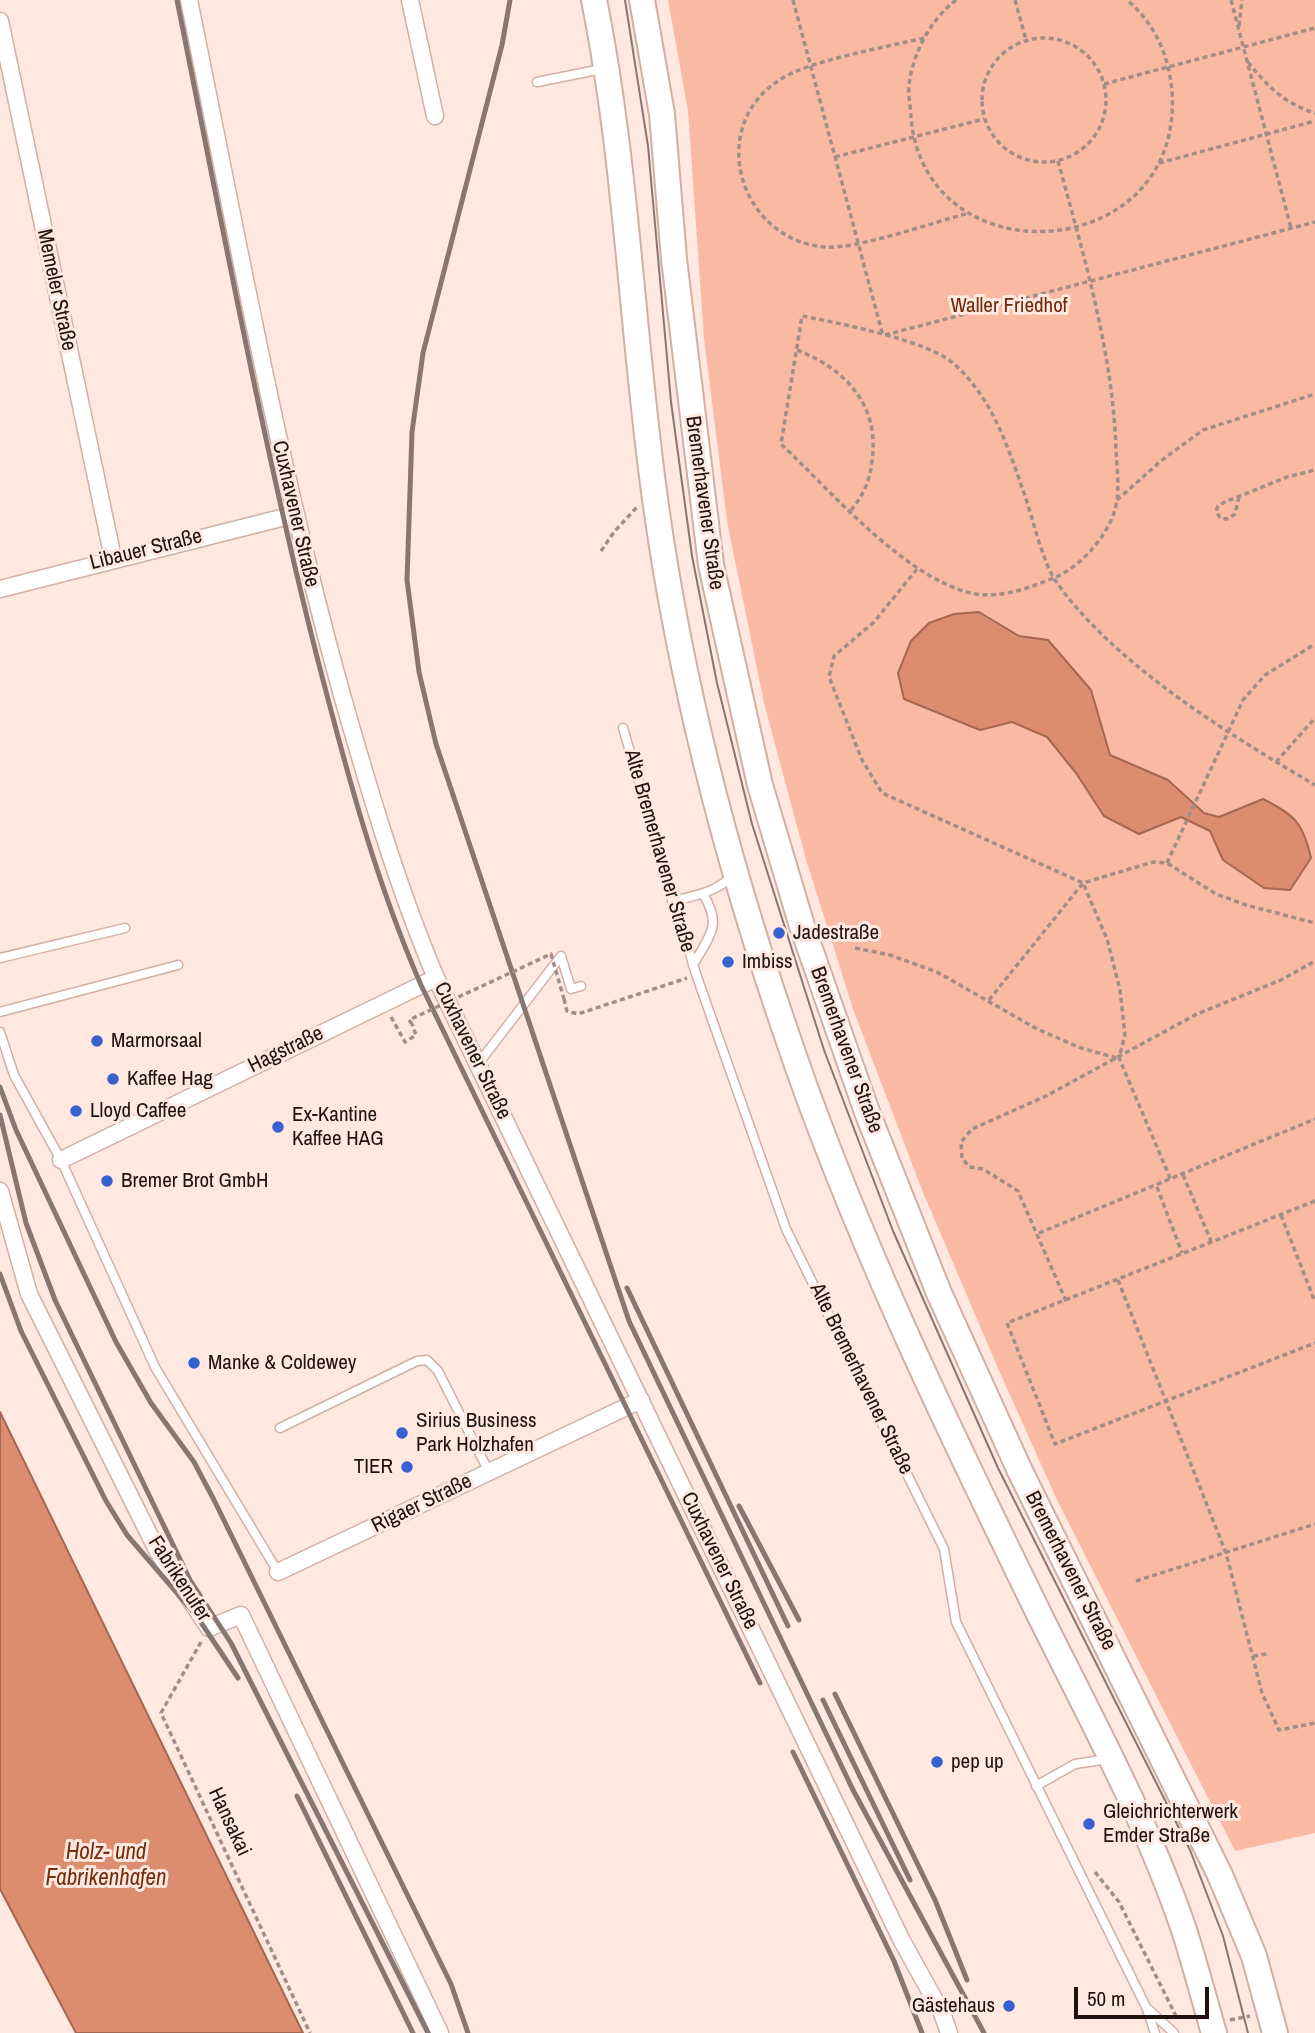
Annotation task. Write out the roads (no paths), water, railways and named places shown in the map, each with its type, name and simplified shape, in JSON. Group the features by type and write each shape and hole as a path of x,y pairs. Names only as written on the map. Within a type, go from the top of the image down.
{"main road":[{"name":"Bremerhavener Straße","path":"594,0 607,68 657,513 680,657 706,771 735,872 783,1026 900,1321 1112,1759 1183,1928 1213,2028"},
{"name":"Bremerhavener Straße","path":"642,0 662,114 679,309 710,565 760,785 802,926 863,1100 939,1293 1020,1471 1220,1875 1254,1956 1272,2023"}],"street":[{"name":"Cuxhavener Straße","path":"189,0 293,515 379,827 406,906 436,978 949,2033"},
{"path":"410,0 435,117"},
{"name":"Memeler Straße","path":"0,21 113,558"},
{"name":"Libauer Straße","path":"0,589 113,558 293,515"},
{"name":"Hagstraße","path":"61,1160 436,978"},
{"name":"Fabrikenufer","path":"0,1191 29,1294 158,1552 209,1628 241,1615 440,2033"},
{"name":"Rigaer Straße","path":"278,1572 640,1400"}],"lane":[{"path":"537,82 607,68"},
{"name":"Alte Bremerhavener Straße","path":"623,727 672,901 696,975 786,1228 944,1549 956,1622 1147,2010 1154,2033"},
{"path":"672,901 703,894 724,884 735,872"},
{"path":"693,965 715,926 713,909 703,894"},
{"path":"0,958 125,928"},
{"path":"478,1064 561,957 571,989 581,986"},
{"path":"0,1012 178,965"},
{"path":"0,1032 29,1105 61,1160 155,1367 278,1572"},
{"path":"280,1428 418,1361 427,1360 438,1371 489,1472"},
{"path":"1036,1786 1076,1764 1112,1759"},
{"name":"Alte Bremerhavener Straße","path":"1147,2010 1174,2033"}],"water":[{"path":"979,612 1019,636 1048,640 1091,690 1110,755 1168,780 1204,813 1219,817 1263,799 1290,815 1305,836 1311,858 1290,890 1264,888 1223,860 1210,831 1181,817 1139,834 1104,816 1076,773 1047,737 1012,722 980,730 904,699 898,673 911,641 929,623 954,614"},
{"name":"Holz- und Fabrikenhafen","path":"0,1412 303,2033 76,2033 0,1889"}],"tram line":[{"path":"625,0 648,146 671,402 692,556 717,683 752,824 824,1050 893,1231 998,1468 1190,1850 1223,1936 1248,2033"}],"railway":[{"path":"177,0 278,494 317,657 351,782 389,905 421,985 760,1683"},
{"path":"510,0 502,45 423,353 412,432 407,580 419,672 436,744 629,1321 853,1790 984,2033"},
{"path":"0,1087 16,1130 116,1342 151,1403 194,1462 214,1500 451,1984 468,2033"},
{"path":"0,1115 26,1223 55,1300 190,1580 231,1643 428,2033"},
{"path":"0,1274 21,1331 106,1501 127,1535 196,1615 238,1678"},
{"path":"627,1288 788,1626"},
{"path":"739,1506 799,1620"},
{"path":"835,1694 935,1900 967,1980"},
{"path":"823,1700 910,1880"},
{"path":"793,1752 894,1961 922,2033"},
{"path":"297,1796 413,2033"}],"place":[{"name":"Jadestraße","path":"779,933"},
{"name":"Imbiss","path":"728,962"},
{"name":"Marmorsaal","path":"97,1041"},
{"name":"Kaffee Hag","path":"113,1079"},
{"name":"Lloyd Caffee","path":"76,1111"},
{"name":"Ex-Kantine Kaffee HAG","path":"278,1127"},
{"name":"Bremer Brot GmbH","path":"107,1181"},
{"name":"Manke & Coldewey","path":"194,1363"},
{"name":"Sirius Business Park Holzhafen","path":"402,1433"},
{"name":"TIER","path":"407,1467"},
{"name":"pep up","path":"937,1762"},
{"name":"Gleichrichterwerk Emder Straße","path":"1089,1824"},
{"name":"Gästehaus","path":"1009,2006"}],"park label":[{"name":"Waller Friedhof","path":"1009,306"}]}
